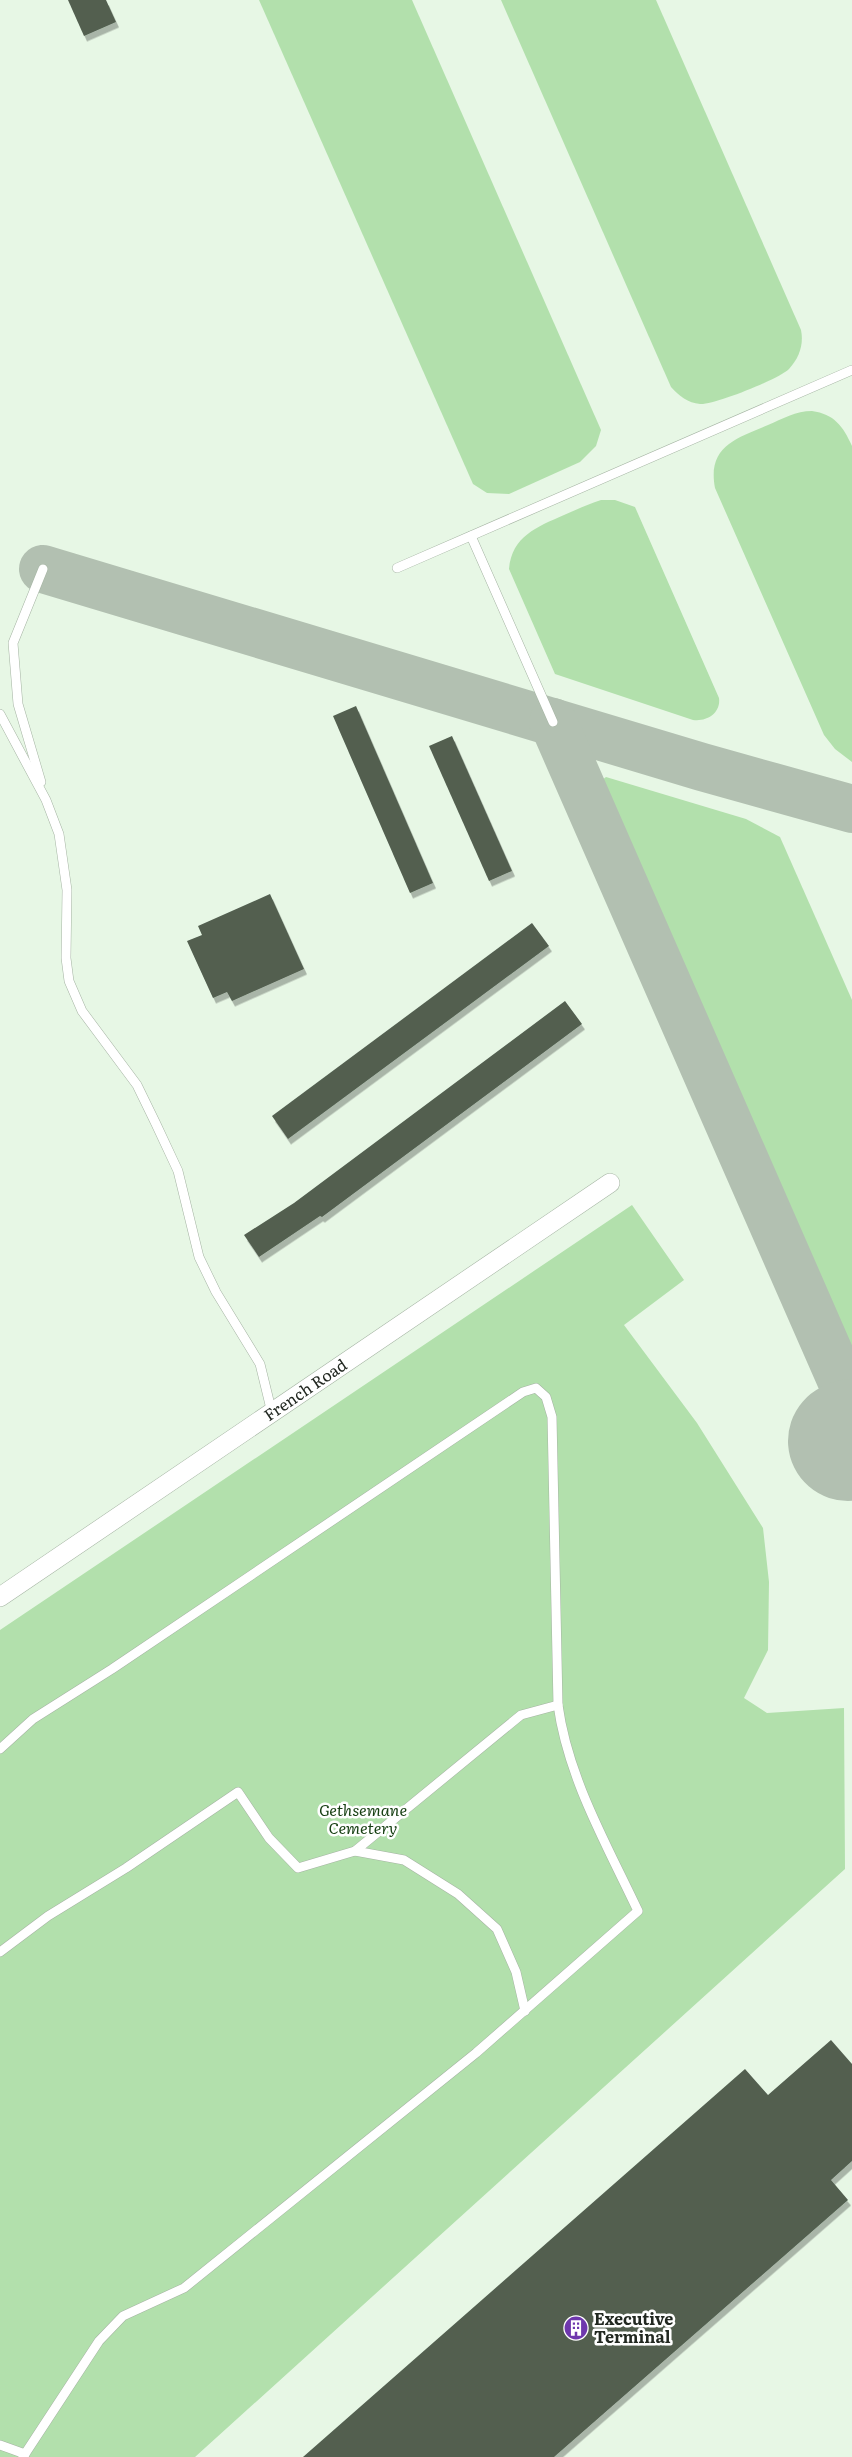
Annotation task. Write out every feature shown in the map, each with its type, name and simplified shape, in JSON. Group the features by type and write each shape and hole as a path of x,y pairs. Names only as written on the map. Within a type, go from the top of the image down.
{"street":[{"name":"French Road","path":"0,1597 610,1183"}],"lane":[{"path":"397,568 852,370"},
{"path":"471,536 553,722"},
{"path":"43,569 13,643 18,704 46,800 59,834 65,868 66,958 69,981 82,1011 137,1086 156,1124 178,1171 199,1257 216,1292 260,1364 272,1413"},
{"path":"0,714 46,800"},
{"path":"0,1749 33,1719 120,1663 523,1392 536,1388 546,1396 552,1417 558,1705 562,1738 578,1781 638,1912 526,2012 184,2288 123,2316 99,2341 24,2455 0,2445"},
{"path":"0,1952 48,1916 126,1868 238,1792 269,1838 298,1868 355,1851 522,1716 558,1705"},
{"path":"355,1851 404,1860 458,1894 497,1929 516,1972 526,2012"}],"green space":[{"path":"259,0 412,0 601,430 596,446 580,462 509,494 487,493 473,484"},
{"path":"501,0 656,0 801,330 802,341 800,351 789,369 760,385 707,403 700,404 688,401 671,387"},
{"path":"812,411 826,415 837,422 852,446 852,762 835,749 824,735 715,488 714,474 716,462 720,453 727,446 746,434 784,418 800,412"},
{"path":"601,500 615,500 635,507 719,698 718,708 708,718 693,720 555,674 509,569 511,558 515,548 528,534 544,524"},
{"path":"606,777 746,819 780,837 852,1000 852,1349 611,802 602,780"},
{"name":"Gethsemane Cemetery","path":"632,1205 684,1280 624,1325 697,1423 763,1528 769,1582 768,1650 744,1698 767,1713 844,1708 845,1869 195,2457 0,2457 0,1630"}],"building":[{"path":"68,0 106,0 116,22 84,36"},
{"path":"356,706 433,883 410,893 333,716"},
{"path":"452,736 512,871 489,881 429,746"},
{"path":"270,894 304,969 232,1001 227,992 213,998 187,941 202,935 198,926"},
{"path":"532,923 549,946 288,1139 272,1116"},
{"path":"565,1001 582,1024 322,1217 320,1216 259,1257 244,1235 294,1203"},
{"name":"Executive Terminal","path":"831,2040 852,2064 852,2161 831,2180 848,2200 554,2457 303,2457 745,2069 768,2095"}],"taxiway":[{"path":"43,569 702,767 852,809"},
{"path":"553,722 852,1405"}],"runway":[{"path":"848,1441 852,1439"}],"place":[{"name":"Executive Terminal","path":"576,2328"}]}
